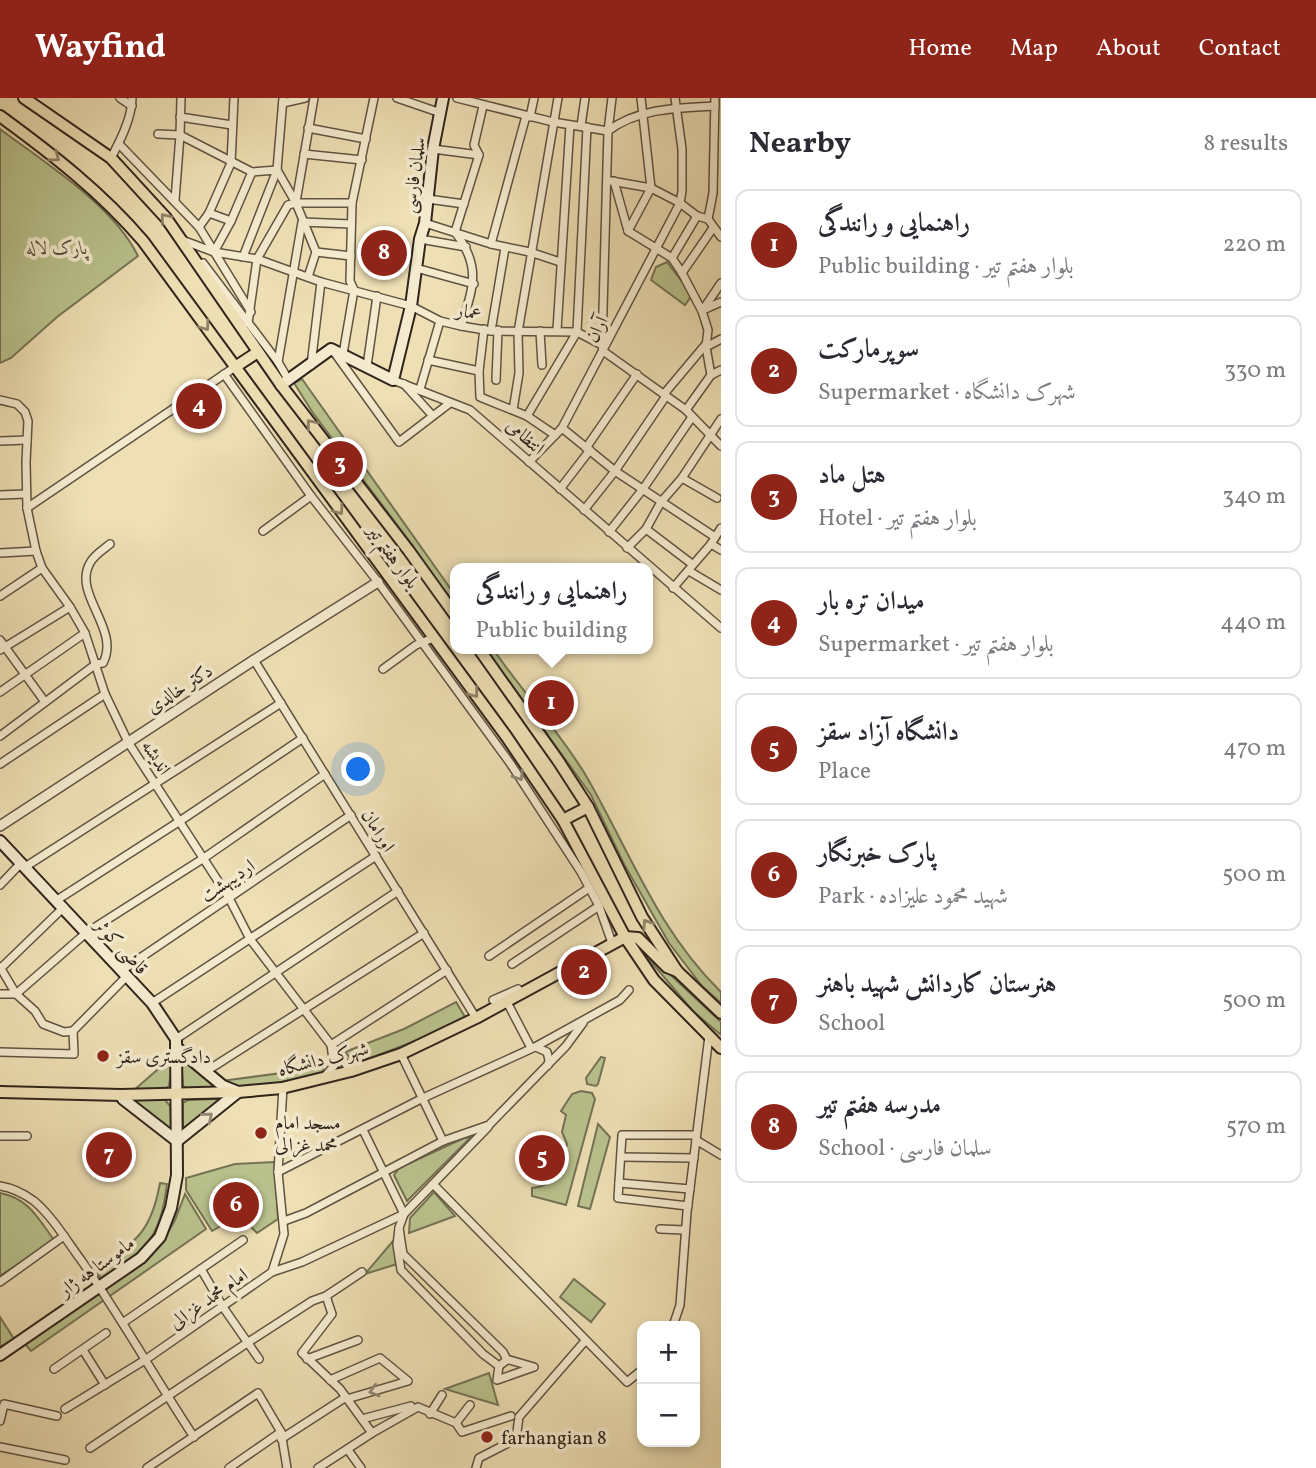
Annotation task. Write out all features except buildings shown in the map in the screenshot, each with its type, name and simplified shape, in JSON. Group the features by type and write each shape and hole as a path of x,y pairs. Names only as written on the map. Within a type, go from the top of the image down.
{"main road":[{"name":"بلوار هفتم تیر","path":"24,98 111,158 185,241 258,352 285,383 450,608"},
{"name":"سلمان فارسی","path":"393,380 411,306 420,239 425,223 433,149 443,98"},
{"name":"بلوار هفتم تیر","path":"0,116 67,166 120,214 143,241 506,736 563,820 625,937 653,980 721,1048"},
{"path":"285,383 331,348"},
{"name":"انتظامی","path":"331,348 393,380"},
{"path":"235,367 258,352"},
{"path":"483,654 588,807 642,917 677,971 721,1013"},
{"path":"563,820 588,807"},
{"name":"قاضی کوثر","path":"0,841 152,1003 176,1043 205,1072 236,1094"},
{"path":"625,937 638,938 667,967 677,971"},
{"name":"شهرک دانشگاه","path":"0,1095 122,1097 283,1090 402,1056 508,1004 625,937"},
{"path":"283,1090 358,1074 402,1056 619,947 635,952"},
{"path":"176,1043 177,1096"},
{"path":"122,1097 177,1141 236,1094"},
{"name":"ماموستا هه ژار","path":"0,1355 141,1258 160,1237 177,1175 177,1096"}],"street":[{"path":"111,158 119,144 132,102 120,98"},
{"path":"175,200 181,98"},
{"path":"199,227 209,213 232,163 234,98"},
{"path":"243,257 277,170 283,100 305,98"},
{"path":"296,203 314,98"},
{"path":"343,354 354,290 350,281 352,203 374,98"},
{"path":"397,98 441,113"},
{"path":"457,98 553,122 608,131 618,123 644,113 715,102 717,144 708,219"},
{"path":"491,244 534,98"},
{"path":"511,410 519,373 518,332 530,252 558,98"},
{"path":"527,416 577,332 585,98"},
{"path":"602,348 610,181 608,131 612,98"},
{"path":"628,231 651,188 641,98"},
{"path":"675,98 674,108 681,149 680,203"},
{"path":"455,232 480,155 474,145 483,106"},
{"path":"180,117 232,125"},
{"path":"557,330 569,125"},
{"path":"307,128 366,139"},
{"path":"158,134 180,135 252,172 277,170"},
{"path":"119,144 199,227 251,312"},
{"path":"433,149 480,155"},
{"path":"304,154 362,160"},
{"path":"277,170 296,203 316,252 308,277"},
{"path":"215,252 252,172"},
{"path":"610,181 651,188 680,203 697,216 708,219 718,231 682,272"},
{"path":"610,181 628,231 672,258 702,310 708,330 706,346 711,375"},
{"path":"428,199 464,204"},
{"path":"248,323 257,259 288,205 352,203"},
{"name":"آران","path":"529,462 562,428 680,203"},
{"path":"209,213 231,221"},
{"path":"672,258 697,216"},
{"path":"302,222 351,224"},
{"path":"278,362 302,222"},
{"path":"425,223 561,262"},
{"path":"455,232 466,247 474,284 461,326"},
{"path":"420,239 466,247"},
{"path":"185,241 278,362 285,383"},
{"name":"عمار","path":"185,241 215,252 257,259 321,282 411,306 440,321 461,326 518,332 577,332 686,410 721,446"},
{"path":"505,248 491,330 479,371 480,397 527,416 555,435"},
{"path":"316,252 351,256"},
{"path":"416,268 474,284"},
{"path":"312,365 321,282"},
{"path":"702,310 721,283"},
{"path":"367,366 377,296"},
{"path":"702,310 721,302"},
{"path":"420,389 440,321"},
{"path":"491,330 496,380"},
{"path":"540,331 542,365"},
{"path":"584,510 615,471 665,395 706,346 721,340"},
{"path":"331,348 399,442 450,403"},
{"path":"428,360 479,371"},
{"path":"27,508 235,367"},
{"path":"686,410 711,375 721,370"},
{"path":"224,374 311,496 378,582 510,763 582,873 599,906 609,945"},
{"path":"560,489 638,374"},
{"name":"انتظامی","path":"393,380 470,410 644,563"},
{"path":"404,384 432,415"},
{"name":"اندیشه","path":"0,401 17,404 26,412 27,508 36,551 42,568 85,633 105,694 128,742 229,898 250,939 351,1071"},
{"path":"609,532 643,489 692,417"},
{"path":"627,548 646,529 661,502 682,478 721,419"},
{"path":"562,428 615,471 713,541 721,551"},
{"path":"0,441 27,440"},
{"path":"682,478 717,498"},
{"path":"0,495 26,494"},
{"path":"263,531 311,496"},
{"path":"673,588 721,528"},
{"path":"646,529 721,590"},
{"path":"0,736 96,664 103,663 108,654 107,640 86,585 86,572 90,561 110,544"},
{"path":"0,553 36,551"},
{"path":"0,596 42,568"},
{"name":"انتظامی","path":"653,571 721,628"},
{"name":"دکتر خالدی","path":"0,826 378,582"},
{"path":"45,702 2,646 70,607"},
{"path":"0,692 85,633"},
{"path":"383,669 420,643 433,638"},
{"name":"اورامان","path":"254,660 476,1018"},
{"path":"0,764 105,694"},
{"path":"0,885 23,865 155,785 281,703"},
{"path":"73,1031 64,1032 43,1024 35,1011 16,994 0,967 61,904 303,738"},
{"path":"0,994 16,994 86,933 204,858 325,774"},
{"name":"اردیبهشت","path":"0,1052 74,1054 73,1031 124,974 351,815"},
{"path":"152,1003 376,856"},
{"path":"489,956 589,888"},
{"path":"176,1043 398,891"},
{"path":"512,964 599,906"},
{"path":"205,1072 424,933"},
{"path":"323,1077 332,1071 334,1066 331,1045 447,970"},
{"path":"493,1000 518,989"},
{"path":"278,1172 423,1098 533,1048 620,1000 629,990"},
{"path":"508,1004 533,1048 547,1052 548,1065"},
{"path":"272,1272 302,1262 404,1214 548,1065 584,1021"},
{"path":"675,1321 680,1305 685,1230 709,1036"},
{"path":"402,1056 443,1141"},
{"name":"امام محمد غزالی","path":"65,1409 145,1360 272,1272 281,1249 284,1222 278,1172 283,1090"},
{"path":"284,1222 443,1141 489,1125"},
{"path":"363,1130 404,1214 397,1245 401,1270 483,1354 499,1366"},
{"path":"688,1206 618,1198 622,1135 696,1138 721,1155"},
{"path":"0,1136 27,1136"},
{"path":"621,1157 694,1158"},
{"path":"619,1183 690,1189"},
{"path":"433,1185 627,1382 637,1374"},
{"path":"0,1186 12,1188 35,1202 64,1236 124,1322 194,1437"},
{"path":"399,1227 403,1254 506,1359 534,1367 497,1380 499,1366"},
{"path":"660,1229 685,1230"},
{"path":"0,1282 64,1236"},
{"path":"124,1322 243,1240"},
{"path":"201,1269 259,1359"},
{"path":"90,1448 247,1343 362,1272"},
{"path":"326,1296 332,1314 302,1353 346,1398 372,1433"},
{"path":"54,1369 106,1333"},
{"path":"307,1359 358,1340"},
{"path":"476,1468 479,1458 516,1439 519,1418 585,1340"},
{"path":"83,1350 105,1385"},
{"path":"229,1468 346,1398 408,1381 380,1358 330,1380"},
{"path":"499,1366 503,1365 506,1359"},
{"path":"147,1468 258,1393 281,1436 287,1468"},
{"path":"430,1414 442,1395"},
{"path":"0,1421 4,1404 57,1416"},
{"path":"456,1423 470,1405"},
{"path":"362,1419 411,1406"},
{"path":"318,1468 418,1406 430,1414 456,1423 462,1432 511,1416"},
{"path":"0,1447 65,1460"},
{"path":"348,1450 361,1468"}],"green space":[{"name":"پارک لاله","path":"0,129 95,202 127,237 138,256 57,317 11,358 0,363"},
{"path":"667,262 692,295 685,305 651,280 656,267"},
{"path":"302,379 450,588 450,599 313,413 294,383"},
{"path":"490,654 497,654 585,774 661,915 698,967 721,992 721,1003 702,986 669,943 624,864 591,795"},
{"path":"640,949 721,1022 721,1035 693,1011"},
{"path":"456,1002 465,1017 428,1036 355,1064 345,1052 404,1029"},
{"path":"173,1056 169,1086 162,1091 133,1091"},
{"path":"601,1057 605,1058 598,1084 587,1084 586,1078"},
{"path":"181,1058 218,1088 185,1089"},
{"path":"320,1062 325,1073 283,1082 235,1089 221,1081 289,1072"},
{"path":"581,1091 592,1093 595,1099 566,1205 532,1196 532,1188 548,1183 557,1174 567,1144 562,1132 566,1115 561,1111 572,1094"},
{"path":"130,1100 165,1100 170,1106 172,1133"},
{"path":"188,1100 224,1101 183,1134 183,1103"},
{"path":"598,1124 610,1137 590,1209 578,1206"},
{"path":"471,1137 407,1201 394,1175 399,1168"},
{"path":"275,1162 278,1219 257,1233 250,1226 241,1231 231,1220 212,1231 186,1190 186,1178 235,1164"},
{"path":"160,1183 167,1184 155,1231 140,1251 102,1280 95,1270 140,1234 152,1214"},
{"path":"434,1192 455,1216 409,1233 410,1218"},
{"path":"0,1193 25,1204 54,1240 0,1276"},
{"path":"185,1194 206,1229 31,1351 25,1344 165,1238"},
{"path":"393,1241 397,1264 365,1274"},
{"path":"574,1279 605,1304 591,1322 560,1297"},
{"path":"0,1317 14,1339 0,1347"},
{"path":"489,1373 498,1405 445,1389"}],"place":[{"name":"مدرسه هفتم تیر","path":"384,253"},
{"name":"میدان تره بار","path":"199,406"},
{"name":"هتل ماد","path":"340,464"},
{"name":"راهنمایی و رانندگی","path":"551,703"},
{"name":"سوپرمارکت","path":"584,972"},
{"name":"دادگستری سقز","path":"103,1056"},
{"name":"مسجد امام محمد غزالی","path":"261,1133"},
{"name":"هنرستان کاردانش شهید باهنر","path":"109,1155"},
{"name":"دانشگاه آزاد سقز","path":"542,1158"},
{"name":"پارک خبرنگار","path":"236,1205"},
{"name":"farhangian 8","path":"487,1437"}]}
